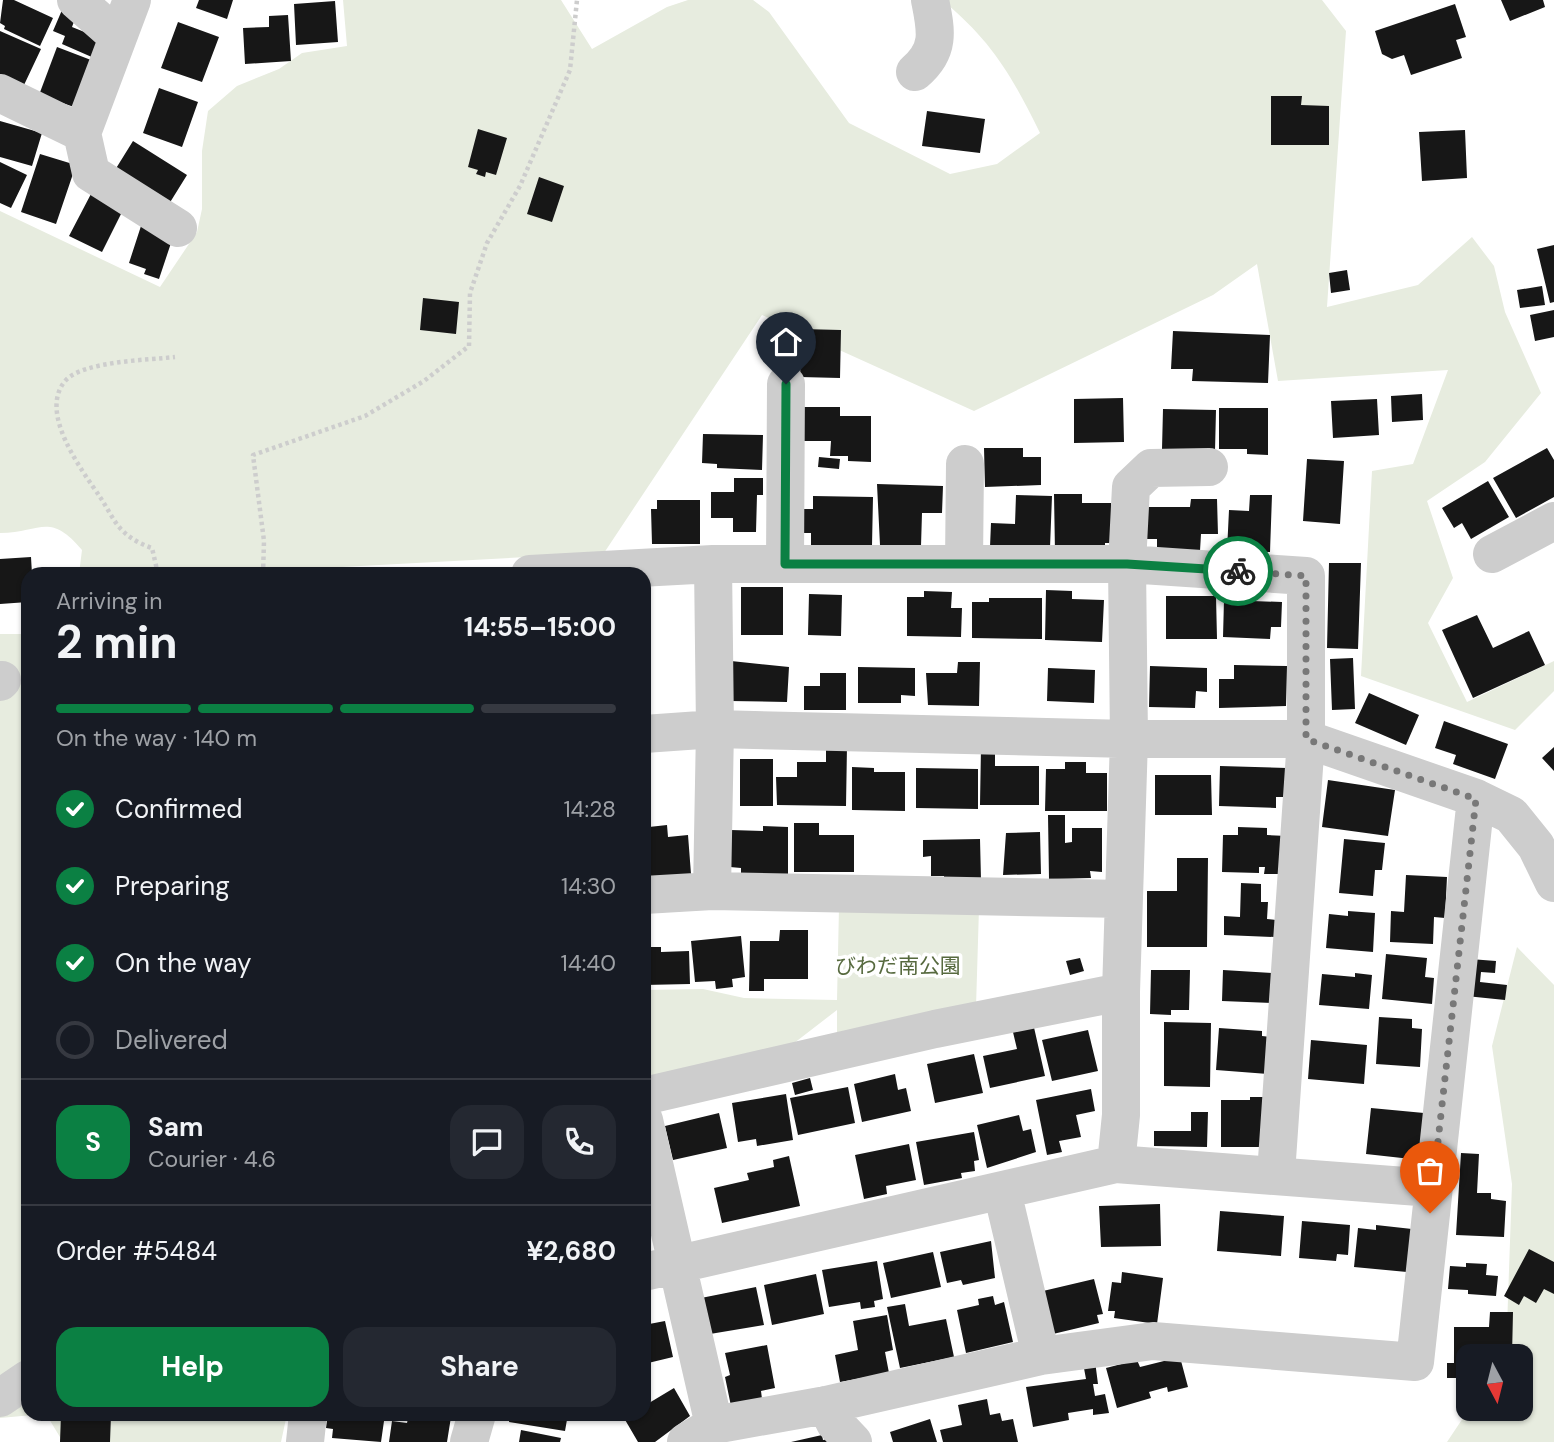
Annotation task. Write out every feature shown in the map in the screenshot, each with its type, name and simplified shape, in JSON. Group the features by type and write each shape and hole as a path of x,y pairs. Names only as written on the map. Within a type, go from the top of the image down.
{"street":[{"path":"76,0 118,37"},
{"path":"132,0 82,133 91,173 178,228"},
{"path":"915,72 929,60 937,32 930,0"},
{"path":"0,93 82,133"},
{"path":"785,564 799,462 786,384"},
{"path":"964,565 965,464"},
{"path":"1116,1164 1121,1115 1121,992 1129,739 1127,564 1131,486 1151,468 1209,467"},
{"path":"1492,554 1554,521"},
{"path":"712,891 715,729 713,564"},
{"path":"651,567 713,564 1127,564 1306,576 1306,739 1276,1174"},
{"path":"651,734 715,729 1129,739 1306,739 1476,799 1511,815 1550,866"},
{"path":"651,1184 660,1267 700,1434 1041,1356 1153,1341 1415,1362 1476,799"},
{"path":"651,895 712,891 1124,899"},
{"path":"651,1094 935,1029 1121,992"},
{"path":"660,1267 1116,1164 1276,1174 1432,1188"},
{"path":"1002,1191 1041,1356"},
{"path":"0,1398 21,1384"},
{"path":"826,1405 835,1423 853,1442"},
{"path":"304,1442 307,1421"},
{"path":"470,1442 475,1421"}],"path":[{"path":"263,567 264,541 253,456 365,416 424,381 469,346 470,293 487,243 520,186 569,70 577,0"},
{"path":"156,567 152,548 137,542 120,528 80,467 65,440 56,406 66,380 81,371 175,357"}],"green space":[{"path":"343,0 561,0 592,49 667,7 688,0 753,0 769,12 849,123 950,174 997,164 1040,133 1010,77 988,45 942,0 1322,0 1346,31 1327,307 1418,285 1472,237 1494,266 1505,312 1541,393 1485,462 1427,501 1453,578 1428,623 1467,702 1554,661 1554,691 1515,730 1361,676 1372,471 1413,464 1448,370 1278,381 1257,264 1213,295 974,411 762,315 604,553 342,567 80,567 82,550 71,538 52,527 0,533 0,211 160,287 197,232 202,209 202,151 208,111 237,86 279,69 302,53 347,46"},
{"path":"0,634 21,634 21,1416 0,1418"},
{"name":"びわだ南公園","path":"839,907 979,908 976,1007 837,1040 837,1010 789,1047 651,1079 651,990 703,989 744,998 837,1000"},
{"path":"1517,947 1554,985 1554,1442 1447,1442 1461,1421 1533,1421 1533,1344 1506,1344 1512,1184 1492,1046"},
{"path":"50,1421 286,1421 281,1442 63,1442"}],"building":[{"path":"3,0 14,0 53,18 40,46 4,29 5,26 0,23"},
{"path":"199,0 233,0 227,19 196,8"},
{"path":"1501,0 1543,0 1545,7 1510,21"},
{"path":"335,1 338,42 296,45 294,4"},
{"path":"1455,4 1466,37 1456,40 1462,58 1411,75 1404,55 1392,59 1382,54 1375,31"},
{"path":"62,10 76,16 72,27 102,39 94,58 62,44 65,36 53,31"},
{"path":"288,15 291,61 245,64 243,28 269,27 269,16"},
{"path":"178,22 219,37 202,82 161,68"},
{"path":"0,31 41,49 24,85 0,80"},
{"path":"57,47 91,60 74,107 39,95"},
{"path":"159,88 198,102 182,147 143,133"},
{"path":"1271,96 1302,96 1301,105 1329,106 1329,145 1271,145"},
{"path":"927,111 985,119 980,153 922,146"},
{"path":"0,121 42,133 32,166 0,157"},
{"path":"478,129 507,138 496,175 486,172 485,177 476,174 478,170 468,167"},
{"path":"1465,130 1467,178 1422,181 1419,132"},
{"path":"133,141 187,175 169,204 115,170"},
{"path":"40,154 76,165 56,224 21,212"},
{"path":"0,162 27,175 11,208 0,203"},
{"path":"539,177 564,186 552,222 527,214"},
{"path":"92,192 124,208 102,252 69,236"},
{"path":"141,226 173,237 159,279 144,274 146,269 129,263"},
{"path":"1554,245 1554,302 1550,303 1537,249"},
{"path":"1347,270 1350,290 1331,293 1329,273"},
{"path":"1542,286 1545,305 1520,308 1517,290"},
{"path":"423,298 459,302 456,334 420,330"},
{"path":"1554,310 1554,337 1535,341 1530,315"},
{"path":"802,329 841,330 840,378 800,377"},
{"path":"1173,331 1270,335 1268,383 1192,381 1193,369 1171,369"},
{"path":"1422,394 1423,420 1392,422 1391,396"},
{"path":"1123,398 1124,442 1074,443 1074,399"},
{"path":"1377,399 1379,435 1333,438 1331,401"},
{"path":"800,407 840,407 840,416 871,416 871,462 848,461 848,456 830,456 831,441 799,441"},
{"path":"1219,408 1268,408 1268,455 1247,454 1247,449 1219,449"},
{"path":"1163,409 1216,410 1215,451 1162,449"},
{"path":"703,434 763,435 762,470 717,468 717,464 702,463"},
{"path":"984,448 1023,448 1023,457 1041,457 1041,485 985,487"},
{"path":"1547,448 1554,460 1554,497 1516,518 1493,478"},
{"path":"819,457 840,459 839,469 818,467"},
{"path":"1307,459 1344,461 1340,524 1303,521"},
{"path":"734,478 763,478 763,495 757,495 756,532 733,532 733,518 711,518 711,492 734,492"},
{"path":"1488,481 1509,517 1471,539 1462,523 1454,528 1442,508"},
{"path":"877,484 943,486 942,513 922,513 921,546 880,545"},
{"path":"1054,494 1082,494 1082,503 1111,503 1111,543 1105,543 1105,551 1055,552"},
{"path":"1016,495 1052,496 1050,548 990,547 991,523 1015,524"},
{"path":"1250,495 1272,495 1270,552 1227,551 1229,510 1249,511"},
{"path":"813,496 873,497 872,546 811,545 811,533 803,533 803,509 813,509"},
{"path":"1191,499 1217,499 1218,534 1201,534 1200,551 1157,551 1157,539 1141,539 1141,507 1190,507"},
{"path":"657,500 700,500 700,544 652,544 651,509 657,509"},
{"path":"31,557 32,567 21,567 21,602 0,604 0,559"},
{"path":"1329,563 1361,563 1358,649 1327,648"},
{"path":"741,587 783,587 783,635 741,635"},
{"path":"1046,590 1072,591 1072,599 1104,600 1102,642 1045,640"},
{"path":"924,591 952,592 951,608 962,608 961,637 907,636 907,597 924,597"},
{"path":"809,594 842,595 841,636 808,635"},
{"path":"1166,596 1216,596 1217,639 1166,639"},
{"path":"989,598 1042,598 1042,639 972,638 972,602 989,602"},
{"path":"1224,600 1282,602 1281,627 1271,627 1270,639 1223,637"},
{"path":"1477,615 1493,648 1529,631 1545,665 1473,698 1442,630"},
{"path":"1353,658 1355,709 1332,710 1330,659"},
{"path":"731,661 789,667 787,702 730,701"},
{"path":"958,662 980,662 979,706 928,705 926,673 957,673"},
{"path":"1234,665 1287,666 1286,706 1219,708 1219,679 1234,679"},
{"path":"1150,666 1207,668 1207,692 1196,691 1195,708 1149,707"},
{"path":"858,667 915,668 915,696 901,695 901,703 858,703"},
{"path":"1048,668 1095,670 1094,703 1047,701"},
{"path":"820,673 846,673 846,710 804,710 804,686 820,686"},
{"path":"1369,693 1419,715 1406,745 1355,723"},
{"path":"1444,721 1508,744 1495,779 1453,764 1456,755 1435,748"},
{"path":"826,746 847,746 846,806 777,805 776,777 797,777 797,762 826,762"},
{"path":"981,747 995,747 995,766 1039,766 1039,805 980,805"},
{"path":"1554,747 1554,771 1542,758"},
{"path":"740,759 773,759 773,806 740,806"},
{"path":"1065,762 1086,762 1086,773 1107,773 1107,811 1045,811 1046,769 1065,769"},
{"path":"1220,766 1287,768 1286,797 1276,797 1276,808 1219,806"},
{"path":"852,767 874,768 874,772 905,772 905,811 852,810"},
{"path":"916,768 978,769 978,809 916,808"},
{"path":"1155,775 1211,775 1212,815 1155,815"},
{"path":"1328,780 1395,790 1388,836 1322,827"},
{"path":"1048,815 1065,815 1065,843 1072,842 1072,828 1102,828 1102,872 1090,871 1091,878 1049,879"},
{"path":"794,823 819,823 819,835 854,835 854,872 794,872"},
{"path":"667,825 668,837 688,835 691,874 651,878 651,827"},
{"path":"763,826 788,827 788,877 741,876 741,868 730,867 731,830 763,831"},
{"path":"1238,827 1267,828 1267,835 1287,836 1286,874 1264,874 1265,867 1259,867 1259,873 1222,872 1223,835 1238,835"},
{"path":"1040,832 1041,874 1003,875 1006,833"},
{"path":"980,839 981,880 944,880 944,876 931,876 931,856 923,857 923,840"},
{"path":"1344,839 1385,843 1382,870 1375,870 1373,896 1339,893"},
{"path":"1177,858 1208,858 1207,947 1147,947 1147,891 1177,891"},
{"path":"1406,875 1447,877 1445,918 1434,917 1433,944 1390,942 1391,911 1404,912"},
{"path":"1241,883 1261,884 1261,902 1268,902 1267,919 1276,920 1275,937 1224,935 1224,916 1240,917"},
{"path":"1348,911 1375,913 1373,952 1326,948 1329,914 1348,916"},
{"path":"780,930 808,930 808,979 764,979 764,991 749,991 750,941 779,941"},
{"path":"741,936 745,977 732,979 733,987 716,989 715,981 695,982 691,941"},
{"path":"651,947 661,947 661,952 689,951 690,984 651,985"},
{"path":"1386,954 1427,958 1425,977 1434,978 1432,1004 1382,999"},
{"path":"1080,958 1084,971 1070,975 1066,961"},
{"path":"1470,959 1496,961 1495,973 1481,972 1480,982 1507,985 1505,1000 1466,996"},
{"path":"1151,970 1190,970 1189,1010 1171,1010 1171,1015 1150,1014"},
{"path":"1223,970 1273,973 1272,1003 1222,1001"},
{"path":"1355,973 1372,975 1369,1009 1319,1005 1322,974 1355,977"},
{"path":"1379,1017 1412,1019 1412,1028 1422,1029 1420,1067 1376,1064"},
{"path":"1164,1022 1211,1023 1210,1087 1164,1086"},
{"path":"1033,1023 1045,1076 990,1088 983,1056 1017,1049 1012,1028"},
{"path":"1219,1028 1262,1031 1262,1036 1271,1037 1268,1074 1216,1070"},
{"path":"1088,1030 1098,1071 1052,1081 1042,1040"},
{"path":"1311,1040 1367,1045 1364,1084 1308,1079"},
{"path":"974,1054 983,1093 935,1103 927,1064"},
{"path":"895,1074 898,1090 906,1088 911,1111 862,1122 854,1084"},
{"path":"810,1078 813,1090 795,1095 792,1083"},
{"path":"848,1087 855,1123 798,1135 790,1098"},
{"path":"1091,1089 1095,1111 1076,1115 1081,1137 1059,1141 1062,1152 1047,1155 1036,1100"},
{"path":"786,1094 793,1140 757,1146 756,1139 738,1142 732,1103"},
{"path":"1250,1097 1266,1097 1261,1147 1221,1147 1221,1100 1250,1100"},
{"path":"1371,1108 1424,1113 1420,1160 1366,1154"},
{"path":"1191,1112 1208,1112 1207,1147 1154,1146 1154,1131 1191,1131"},
{"path":"719,1113 727,1148 673,1160 665,1126"},
{"path":"1019,1115 1023,1131 1031,1129 1036,1152 987,1168 977,1125"},
{"path":"974,1132 979,1160 974,1161 975,1171 961,1173 962,1178 924,1185 916,1142"},
{"path":"909,1144 916,1180 886,1186 887,1194 864,1199 855,1155"},
{"path":"1461,1153 1479,1154 1477,1193 1491,1193 1491,1199 1506,1201 1504,1237 1456,1235"},
{"path":"789,1156 800,1206 722,1223 714,1188 749,1180 747,1173 774,1167 773,1160"},
{"path":"1160,1204 1161,1246 1101,1247 1099,1206"},
{"path":"1220,1211 1284,1216 1281,1256 1217,1251"},
{"path":"1302,1221 1350,1225 1348,1255 1337,1254 1336,1261 1299,1258"},
{"path":"1376,1225 1412,1229 1407,1272 1354,1267 1358,1228 1376,1230"},
{"path":"991,1241 995,1278 963,1285 961,1280 947,1283 940,1252"},
{"path":"1529,1249 1554,1262 1554,1294 1544,1289 1536,1303 1524,1296 1519,1305 1504,1296"},
{"path":"933,1252 941,1287 891,1298 883,1263"},
{"path":"877,1261 883,1299 874,1301 875,1307 861,1309 860,1302 829,1307 822,1270"},
{"path":"1466,1263 1487,1264 1486,1275 1498,1276 1496,1296 1448,1289 1450,1266 1466,1267"},
{"path":"1122,1272 1163,1278 1157,1324 1114,1318 1115,1311 1108,1311 1112,1282 1121,1283"},
{"path":"816,1274 824,1314 772,1325 764,1285"},
{"path":"1094,1279 1103,1314 1097,1315 1099,1323 1053,1334 1043,1291"},
{"path":"756,1287 764,1325 710,1334 701,1298"},
{"path":"993,1296 995,1305 1004,1302 1013,1342 966,1353 957,1310 979,1305 978,1299"},
{"path":"905,1304 909,1326 946,1319 954,1357 900,1368 887,1307"},
{"path":"1490,1312 1513,1312 1512,1344 1456,1344 1456,1378 1447,1378 1447,1363 1454,1363 1454,1327 1489,1327"},
{"path":"887,1315 893,1350 885,1352 889,1373 840,1382 835,1355 858,1350 853,1321"},
{"path":"665,1321 673,1357 651,1362 651,1324"},
{"path":"767,1345 775,1388 761,1391 762,1399 731,1406 725,1377 730,1375 725,1353"},
{"path":"1180,1357 1188,1387 1168,1392 1167,1387 1149,1392 1151,1398 1117,1408 1106,1368 1137,1360 1140,1367"},
{"path":"1095,1361 1098,1384 1093,1384 1095,1396 1105,1394 1109,1413 1093,1415 1093,1409 1068,1413 1069,1420 1033,1427 1026,1387 1086,1379 1083,1363"},
{"path":"674,1388 690,1416 655,1442 638,1442 626,1421 651,1421 651,1402"},
{"path":"987,1399 990,1415 1000,1413 1002,1421 1013,1419 1018,1442 943,1442 940,1430 962,1425 958,1405"},
{"path":"930,1419 937,1442 893,1442 890,1432"},
{"path":"61,1421 111,1421 110,1442 60,1442"},
{"path":"327,1421 384,1421 381,1442 332,1438 333,1429 326,1428"},
{"path":"392,1421 450,1421 447,1442 389,1442"},
{"path":"509,1421 567,1421 565,1431"},
{"path":"521,1430 561,1438 560,1442 519,1442"},
{"path":"822,1435 823,1440 832,1438 833,1442 791,1442"}],"way so far":[{"path":"1238,571 1306,576 1306,739 1476,799 1430,1213"}],"route":[{"path":"786,384 785,564 1127,564 1238,571"}]}
